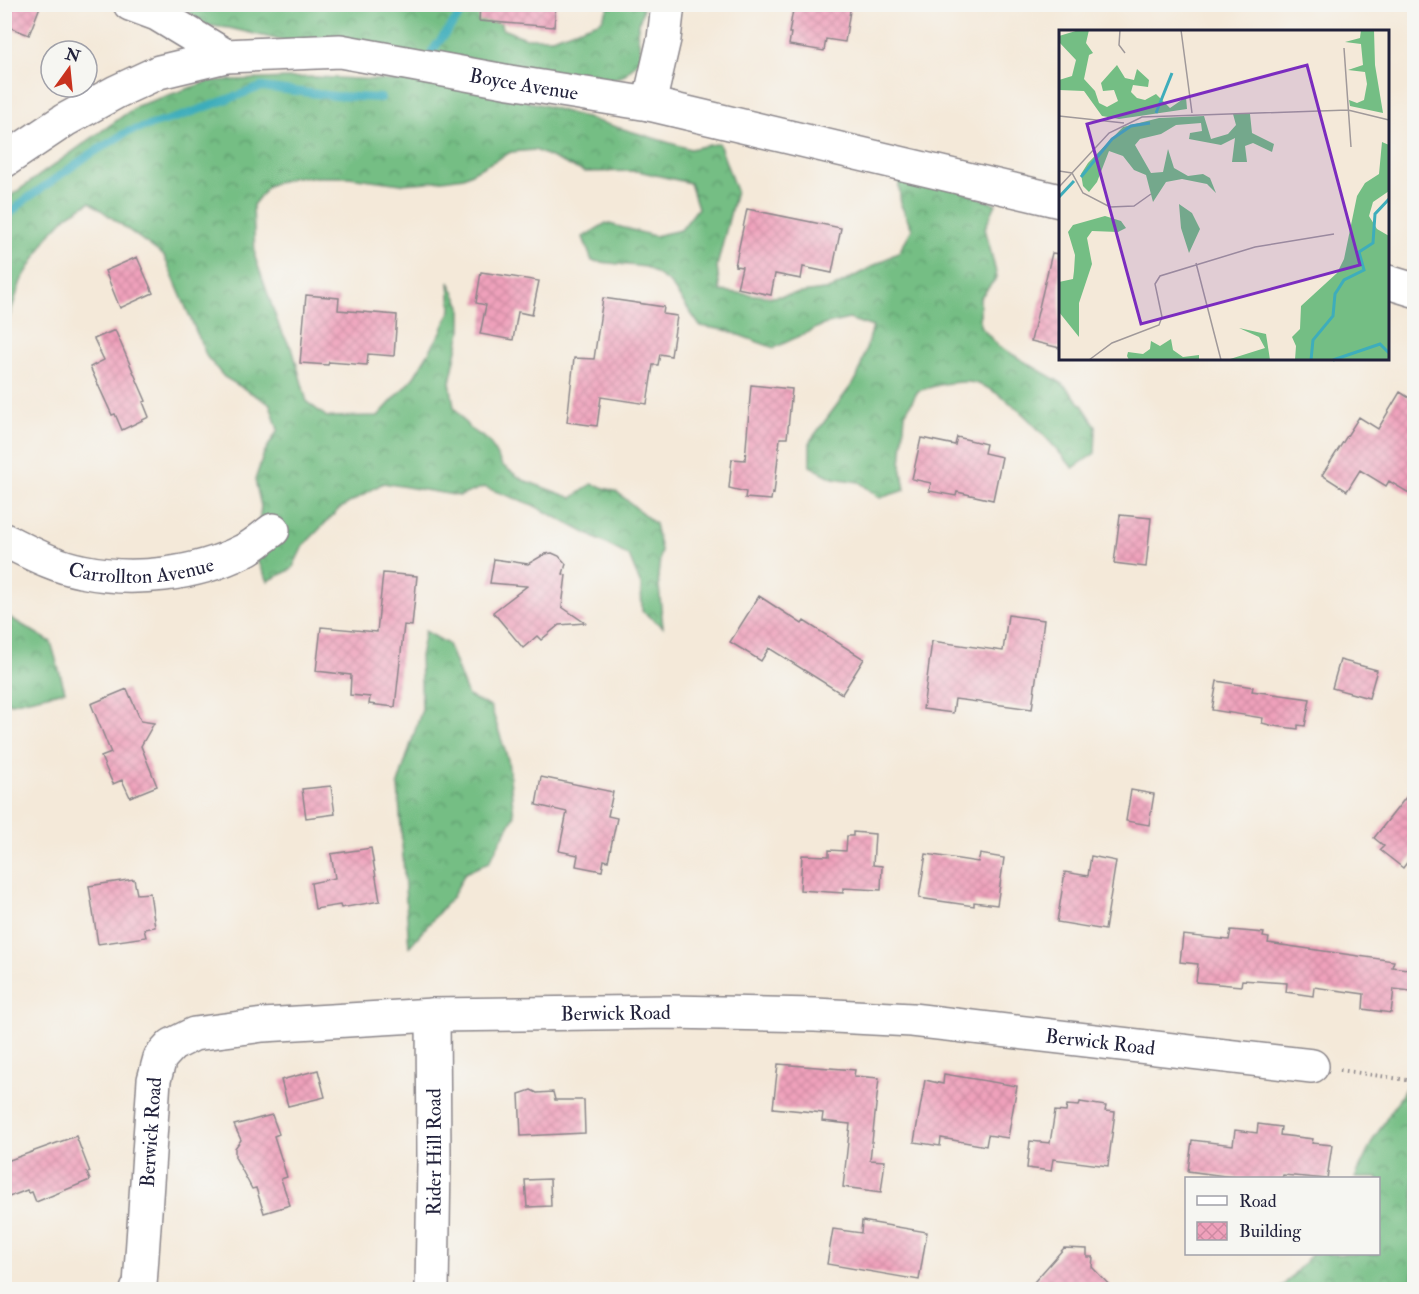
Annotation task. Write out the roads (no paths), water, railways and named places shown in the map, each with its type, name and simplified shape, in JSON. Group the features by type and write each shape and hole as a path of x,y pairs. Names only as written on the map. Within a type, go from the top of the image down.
{"street":[{"path":"130,4 157,14 226,56"},
{"path":"649,104 664,39 668,4"},
{"name":"Boyce Avenue","path":"4,161 65,120 159,72 226,56 340,51 510,82 649,104 1059,201"},
{"path":"1389,282 1414,290"},
{"name":"Carrollton Avenue","path":"4,540 54,563 81,571 115,575 150,575 211,565 245,550 273,530"},
{"name":"Berwick Road","path":"137,1290 140,1285 154,1080 160,1058 172,1045 194,1034 263,1025 433,1015 670,1012 815,1015 912,1020 1312,1066"},
{"name":"Rider Hill Road","path":"432,1290 433,1015"}],"waterway":[{"path":"432,51 468,4"},
{"path":"4,219 25,200 86,157 127,132 182,116 261,87 335,96 381,98"}]}
